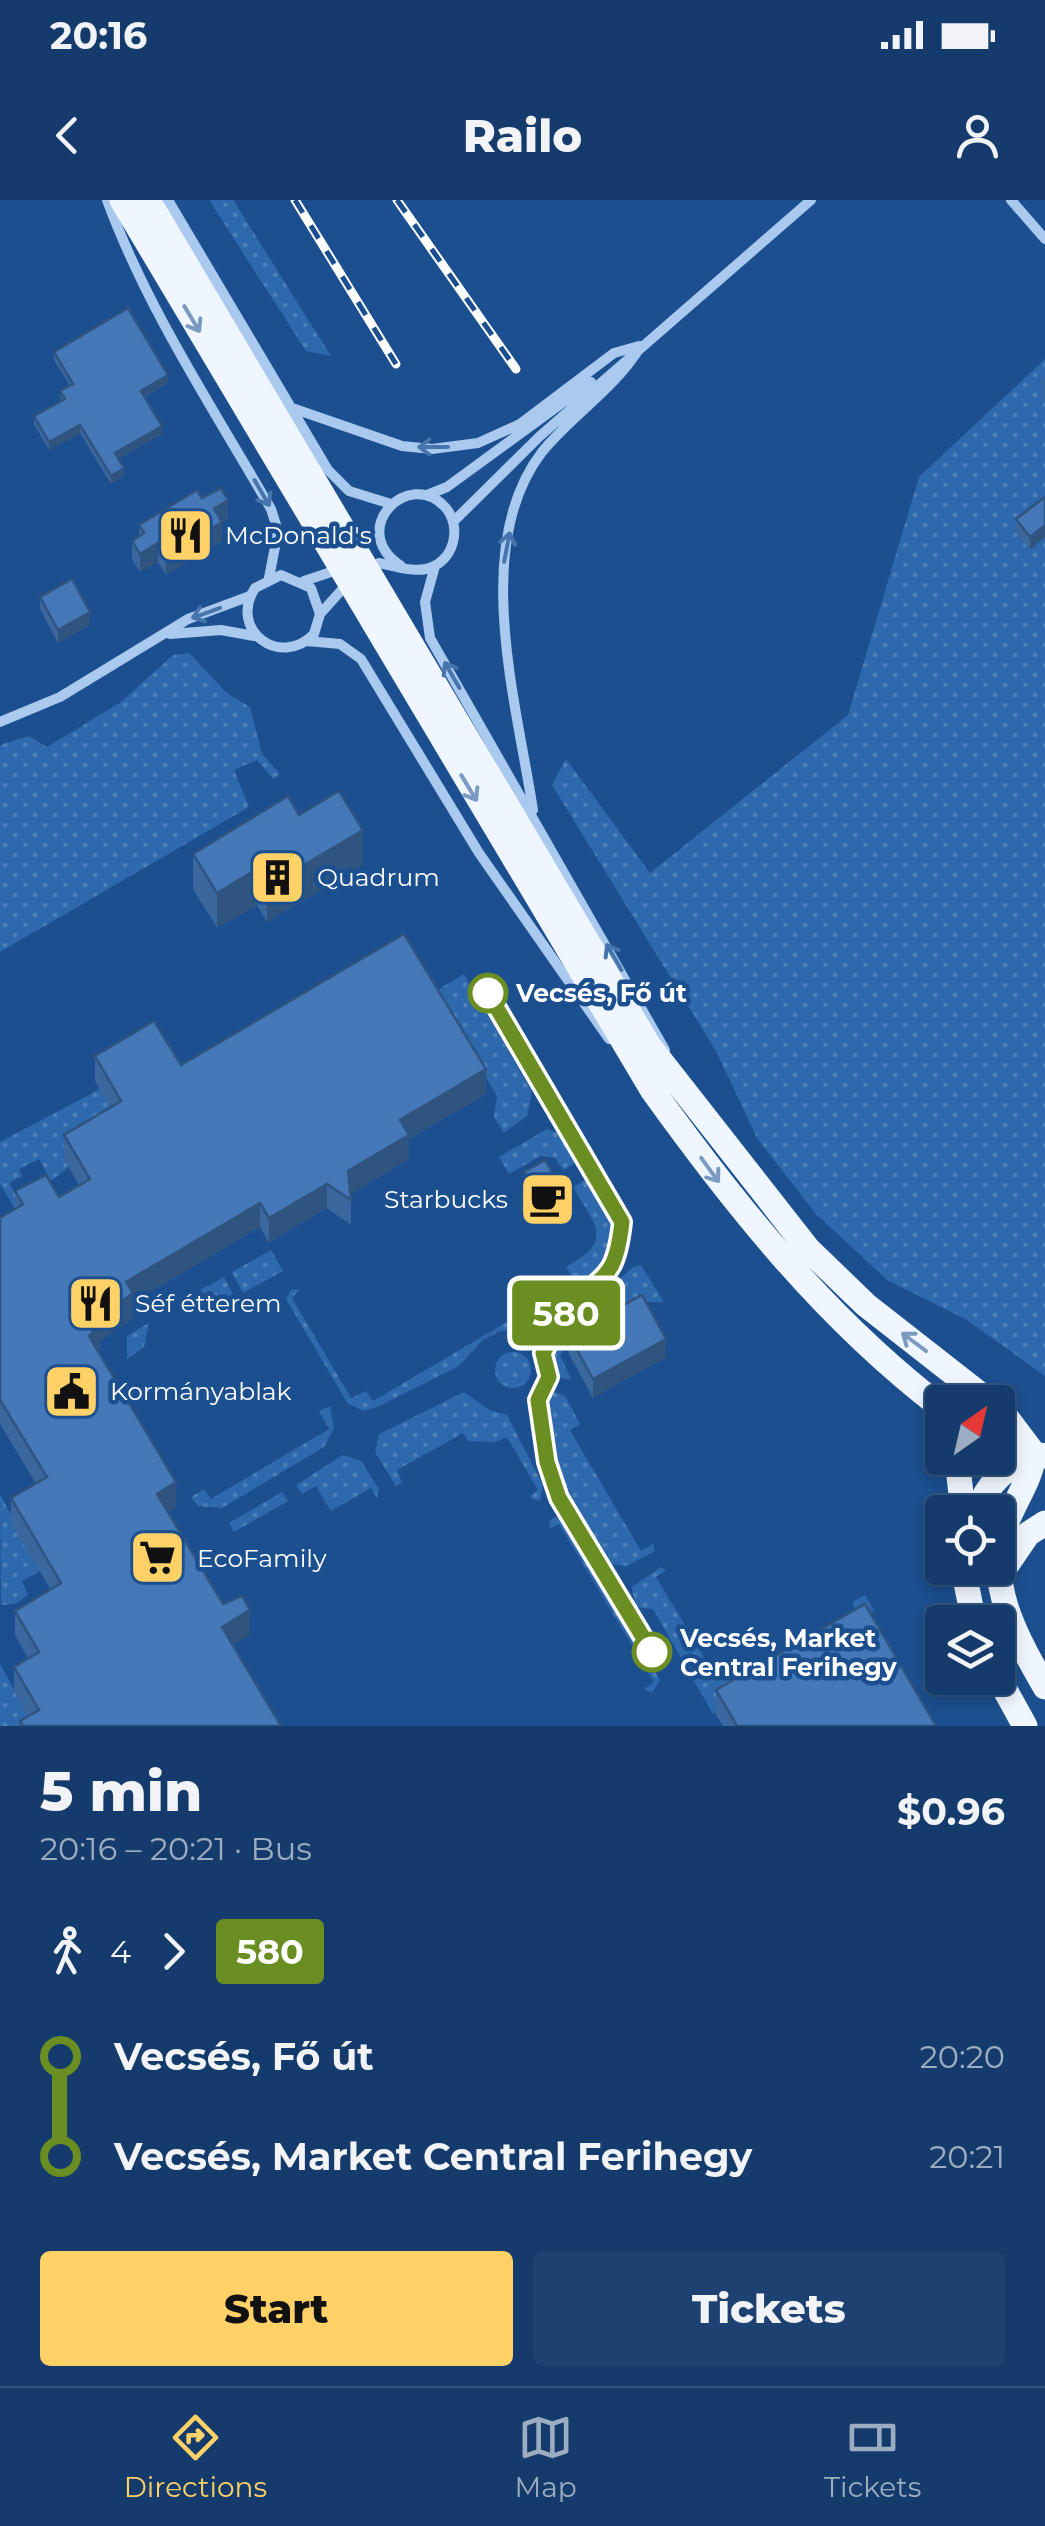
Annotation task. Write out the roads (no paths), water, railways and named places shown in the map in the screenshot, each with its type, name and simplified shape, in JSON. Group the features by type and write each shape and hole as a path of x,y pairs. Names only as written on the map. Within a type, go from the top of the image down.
{"main road":[{"path":"122,200 157,220"},
{"path":"148,200 287,459 532,875 653,1092 721,1186 795,1273 925,1394"},
{"path":"532,875 692,1105 808,1249 866,1305 968,1385"},
{"path":"1015,1435 1031,1459"},
{"path":"984,1495 996,1479 1031,1459"},
{"path":"1015,1501 1031,1459"},
{"path":"1015,1553 1028,1534 1045,1523"},
{"path":"1003,1585 1011,1620 1045,1687"},
{"path":"1008,1695 1025,1726"}],"street":[{"path":"106,200 160,316 271,508 278,531 269,578"},
{"path":"454,522 500,472 811,200"},
{"path":"1011,200 1045,240"},
{"path":"157,220 292,408 338,482 349,491 391,504"},
{"path":"292,408 402,446 432,449 478,443 520,424 614,352 641,346"},
{"path":"427,496 447,488 641,346"},
{"path":"534,817 501,589 514,512 542,452 626,371 641,346"},
{"path":"304,582 346,567 369,552 379,538 383,514 391,504 414,494 427,496 448,510 454,522 452,547 436,566 425,602 430,638 652,1022 692,1105"},
{"path":"379,538 391,560 401,566"},
{"path":"307,641 320,614 338,591 366,571 379,564 424,570 436,566"},
{"path":"0,722 60,697 188,619 250,596 269,578 281,575 304,582 317,596 320,614"},
{"path":"250,596 248,623 254,636"},
{"path":"164,635 220,630 254,636 272,648 286,649 307,641 340,644 362,659 479,853 589,1015 653,1092"}],"railway":[{"path":"295,200 396,364"},
{"path":"397,200 516,369"}],"place":[{"name":"McDonald's","path":"186,535"},
{"name":"Quadrum","path":"278,877"},
{"name":"Vecsés, Fő út","path":"488,993"},
{"name":"Starbucks","path":"547,1199"},
{"name":"Séf étterem","path":"96,1303"},
{"name":"Kormányablak","path":"71,1391"},
{"name":"EcoFamily","path":"158,1558"},
{"name":"Vecsés, Market Central Ferihegy","path":"652,1652"}]}
